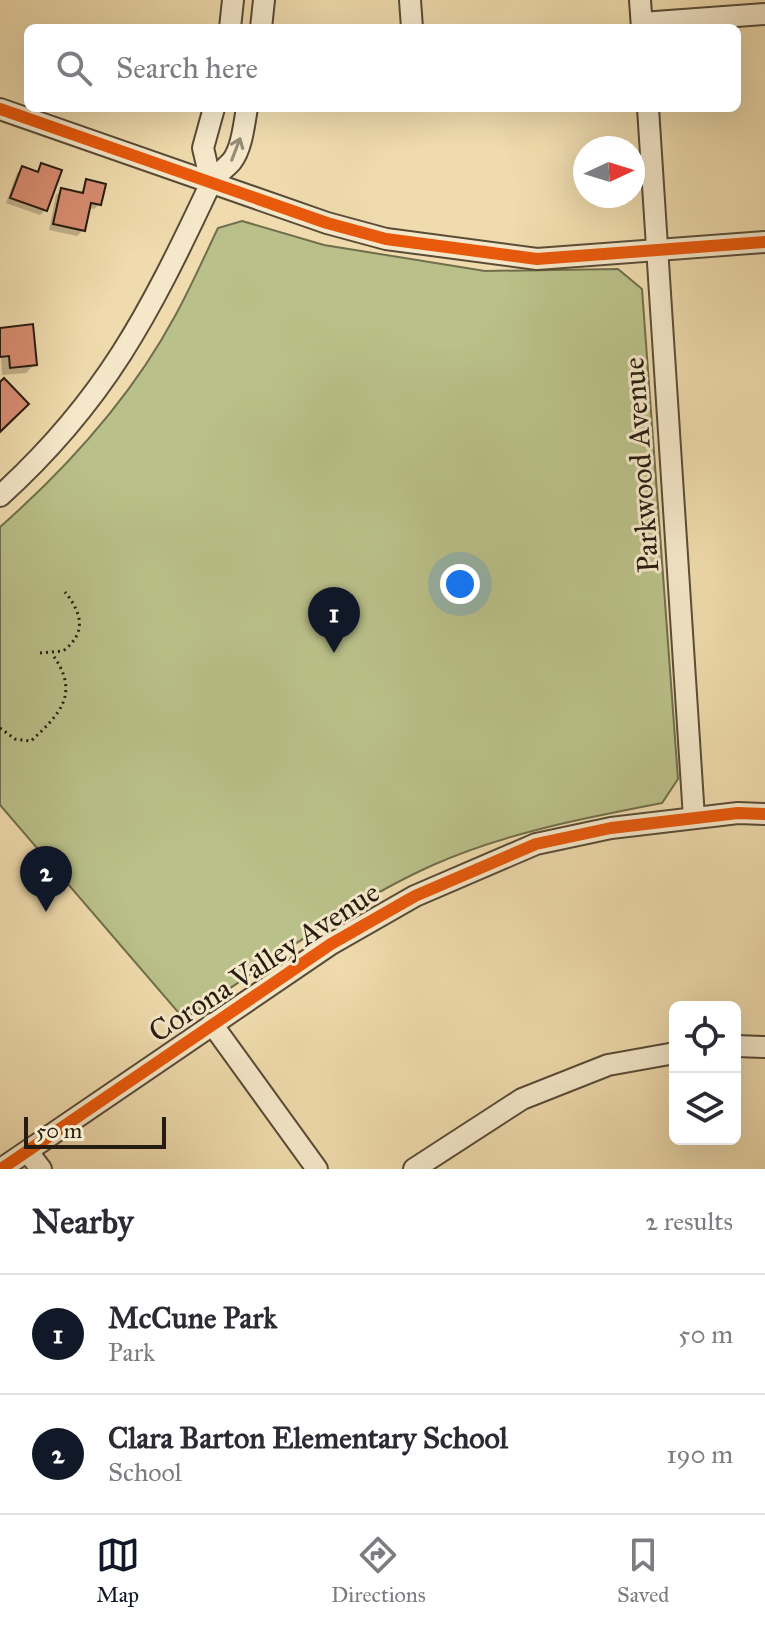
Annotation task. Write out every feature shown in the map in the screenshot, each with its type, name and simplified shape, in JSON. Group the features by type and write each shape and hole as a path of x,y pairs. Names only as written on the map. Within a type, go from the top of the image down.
{"street":[{"path":"230,24 233,0"},
{"path":"261,24 264,0"},
{"path":"410,0 412,24"},
{"path":"640,0 642,24"},
{"path":"653,24 765,14"},
{"path":"0,109 327,223 416,243 537,259 765,242"},
{"path":"211,182 203,148 213,112"},
{"path":"0,496 33,466 100,390 161,289 211,182 234,158 246,112"},
{"name":"Parkwood Avenue","path":"648,112 694,818"},
{"name":"Corona Valley Avenue","path":"1,1169 34,1161 212,1024 331,944 415,896 536,844 611,828 694,818 765,814"},
{"path":"212,1024 317,1169"},
{"path":"741,1046 765,1047"},
{"path":"414,1169 522,1099 608,1065 669,1054"}],"path":[{"path":"40,653 52,654 72,644 80,629 77,606 65,592"},
{"path":"0,728 15,739 31,741 57,717 64,705 66,686 52,654"}],"green space":[{"path":"242,221 324,245 485,271 618,269 642,289 678,779 662,803 517,835 460,854 400,881 336,918 184,1019 0,805 0,527 74,455 119,402 158,346 218,228"}],"building":[{"path":"41,163 62,170 47,211 10,198 22,166 38,172"},
{"path":"86,179 106,184 101,205 91,203 85,231 53,224 61,188 83,193"},
{"path":"33,324 37,365 10,368 9,356 0,357 0,328"},
{"path":"4,378 29,404 0,432 0,382"}],"cycle path":[{"path":"0,109 327,223 386,239 537,259 765,242"},
{"path":"1,1169 331,944 415,896 536,844 611,828 738,813 765,814"}],"place":[{"name":"McCune Park","path":"334,653"},
{"name":"Clara Barton Elementary School","path":"46,912"}]}
